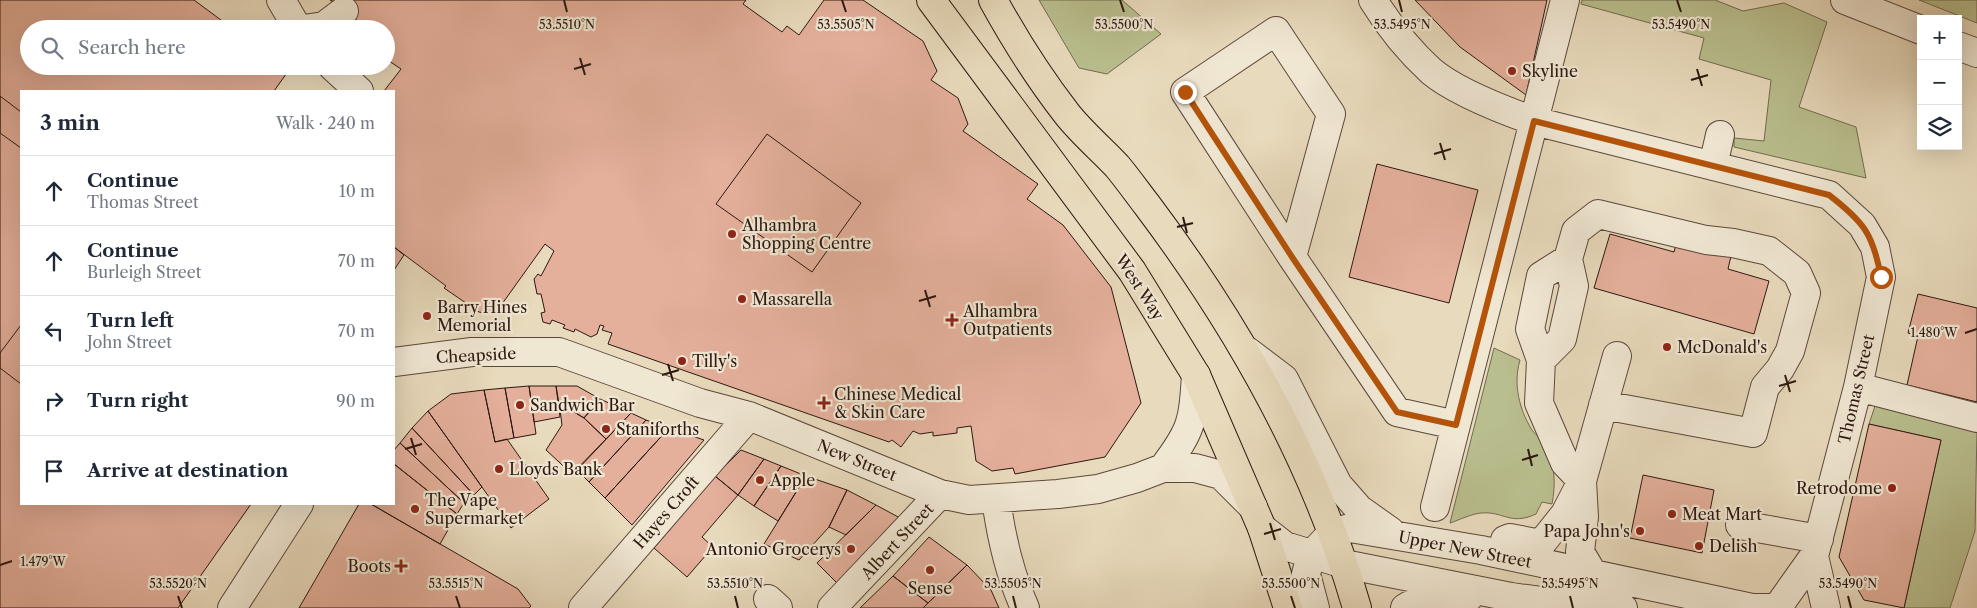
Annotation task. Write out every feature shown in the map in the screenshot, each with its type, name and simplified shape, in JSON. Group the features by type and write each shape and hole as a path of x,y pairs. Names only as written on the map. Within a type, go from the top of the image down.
{"highway":[{"name":"West Way","path":"931,0 1132,271 1196,374 1257,517 1288,608"},
{"path":"993,0 1032,64 1068,115 1118,168 1148,205 1247,351 1305,469 1344,564 1357,608"}],"street":[{"path":"281,0 293,20"},
{"name":"Thomas Street","path":"1373,0 1392,29 1432,71 1505,111 1534,121 1829,195 1862,225 1875,247 1881,277 1858,387 1816,547 1776,607"},
{"path":"1435,507 1564,0"},
{"path":"1845,0 1917,28"},
{"path":"332,20 344,10"},
{"path":"1292,257 1331,114 1276,31 1185,92 1292,257 1397,412 1456,425"},
{"path":"1962,47 1977,53"},
{"path":"1713,166 1720,135"},
{"path":"1593,574 1580,552 1584,517 1582,481 1565,463 1539,403 1541,360 1562,339 1574,286 1568,259 1576,232 1598,214 1706,240 1734,243 1769,251 1797,273 1806,293 1790,351 1780,369 1765,387 1753,434 1603,405"},
{"path":"1247,351 1284,379 1338,485 1359,509 1396,535"},
{"name":"Cheapside","path":"395,362 472,352 559,352"},
{"name":"New Street","path":"559,352 700,403 749,416 940,494 969,500 1098,489 1137,478 1163,468 1195,468 1221,475 1257,517"},
{"path":"1617,356 1582,481 1565,514 1538,553 1547,582 1608,595 1622,608"},
{"path":"1163,468 1184,441 1193,416 1196,374"},
{"path":"1858,387 1977,418"},
{"name":"Hayes Croft","path":"583,608 749,416"},
{"name":"Albert Street","path":"832,608 940,494"},
{"path":"996,499 1000,530 1014,585 1025,608"},
{"path":"235,607 298,505"},
{"path":"1257,517 1286,546 1344,564 1511,597 1593,608"},
{"path":"1740,525 1816,547"},
{"name":"Upper New Street","path":"1332,533 1350,528 1481,550 1538,553 1593,574 1752,608 1776,607 1803,602 1819,608"},
{"path":"1315,608 1306,574 1311,555 1332,533"},
{"name":"Thomas Street","path":"1816,547 1826,608"},
{"path":"1405,608 1412,603 1438,598 1511,597"}],"green space":[{"path":"1039,0 1122,0 1161,34 1107,74 1079,68"},
{"path":"1582,0 1715,0 1743,11 1784,3 1827,22 1799,107 1856,127 1866,178 1734,147 1734,138 1764,141 1771,80 1699,59 1704,38 1581,4"},
{"path":"1919,0 1977,0 1977,23 1962,17 1962,15 1957,15"},
{"path":"1494,348 1520,360 1517,387 1521,405 1533,432 1544,442 1553,466 1554,489 1552,504 1542,502 1536,514 1520,519 1481,513 1450,523"},
{"path":"1876,403 1977,429 1975,531 1950,608 1904,608 1941,440 1869,424"}],"building":[{"path":"0,0 194,0 221,20 20,20 20,75 285,75 275,90 20,90 20,505 250,505 178,608 0,608"},
{"name":"Alhambra Shopping Centre","path":"330,0 746,0 743,4 782,32 787,26 799,35 824,0 863,0 923,41 937,71 931,80 958,98 968,124 963,131 1038,184 1027,199 1063,225 1111,287 1141,403 1105,457 1015,474 1013,468 992,471 976,461 971,426 957,428 957,433 933,436 933,432 920,434 913,431 901,447 892,440 889,442 608,344 612,333 602,330 604,326 600,325 597,334 591,337 575,329 574,332 563,328 565,325 552,320 550,324 543,322 541,313 545,312 541,294 537,294 534,279 538,274 541,276 554,251 545,244 497,311 479,312 444,288 446,286 395,248 395,90 385,90 401,69 395,65 395,20 356,20"},
{"name":"Skyline","path":"1415,0 1547,0 1526,95 1460,47"},
{"path":"0,96 20,111 20,147 0,133"},
{"path":"767,134 861,203 812,272 716,204"},
{"path":"1377,164 1478,190 1449,303 1349,277"},
{"path":"1610,234 1674,252 1677,240 1731,256 1728,269 1769,281 1754,334 1594,288"},
{"path":"395,248 404,255 395,268"},
{"path":"1918,294 1977,308 1977,402 1907,385 1918,336 1908,333"},
{"path":"20,326 20,383 0,368 0,353"},
{"path":"529,386 556,386 560,417 534,422"},
{"name":"Sandwich Bar","path":"529,386 536,434 514,438 505,388"},
{"path":"556,386 577,386 600,399 584,418 569,409 560,410"},
{"path":"505,388 514,438 495,442 484,390"},
{"name":"Lloyds Bank","path":"484,390 495,442 507,439 549,499 511,528 428,411 451,394"},
{"name":"Staniforths","path":"600,399 631,413 606,439 584,418"},
{"path":"569,409 584,418 606,439 572,474 546,450 562,425 560,410"},
{"path":"428,411 482,487 474,495 412,428"},
{"path":"631,413 646,420 589,482 577,470"},
{"path":"646,420 669,428 605,498 589,482"},
{"name":"Retrodome","path":"1869,424 1941,440 1904,608 1864,600 1839,557"},
{"path":"412,428 474,495 464,503 400,443"},
{"path":"669,428 704,440 632,525 605,498"},
{"path":"400,443 464,503 457,514 395,465 395,449"},
{"path":"741,450 764,459 738,495 715,476"},
{"name":"Apple","path":"764,459 781,466 754,506 738,495"},
{"name":"The Vape Supermarket","path":"395,465 457,514 440,544 373,505 395,505"},
{"path":"781,466 806,476 778,521 754,506"},
{"name":"Meat Mart","path":"1643,475 1714,490 1702,553 1630,538"},
{"path":"715,476 738,495 702,537 713,547 687,577 654,548"},
{"path":"806,476 847,490 829,527 799,560 764,544"},
{"name":"Antonio Grocerys","path":"847,490 876,505 846,535 829,527"},
{"name":"Boots","path":"358,505 373,505 518,589 531,606 529,608 299,608"},
{"name":"Antonio Grocerys","path":"876,505 900,518 837,583 817,563"},
{"name":"Sense","path":"929,537 967,565 928,603 893,576"},
{"path":"967,565 991,590 999,608 923,608"},
{"path":"893,576 928,603 923,608 860,608"}],"place":[{"name":"Skyline","path":"1512,71"},
{"name":"Alhambra Shopping Centre","path":"732,234"},
{"name":"Massarella","path":"742,299"},
{"name":"Barry Hines Memorial","path":"427,316"},
{"name":"Alhambra Outpatients","path":"952,320"},
{"name":"McDonald's","path":"1667,347"},
{"name":"Tilly's","path":"682,361"},
{"name":"Chinese Medical & Skin Care","path":"824,403"},
{"name":"Sandwich Bar","path":"520,405"},
{"name":"Staniforths","path":"606,429"},
{"name":"Lloyds Bank","path":"499,469"},
{"name":"Apple","path":"760,480"},
{"name":"Retrodome","path":"1892,488"},
{"name":"The Vape Supermarket","path":"415,509"},
{"name":"Meat Mart","path":"1672,514"},
{"name":"Papa John's","path":"1640,531"},
{"name":"Delish","path":"1699,546"},
{"name":"Antonio Grocerys","path":"851,549"},
{"name":"Boots","path":"401,566"},
{"name":"Sense","path":"930,570"}],"route":[{"path":"1185,92 1292,257 1397,412 1456,425 1534,121 1829,195 1862,225 1875,247 1881,277"}]}
